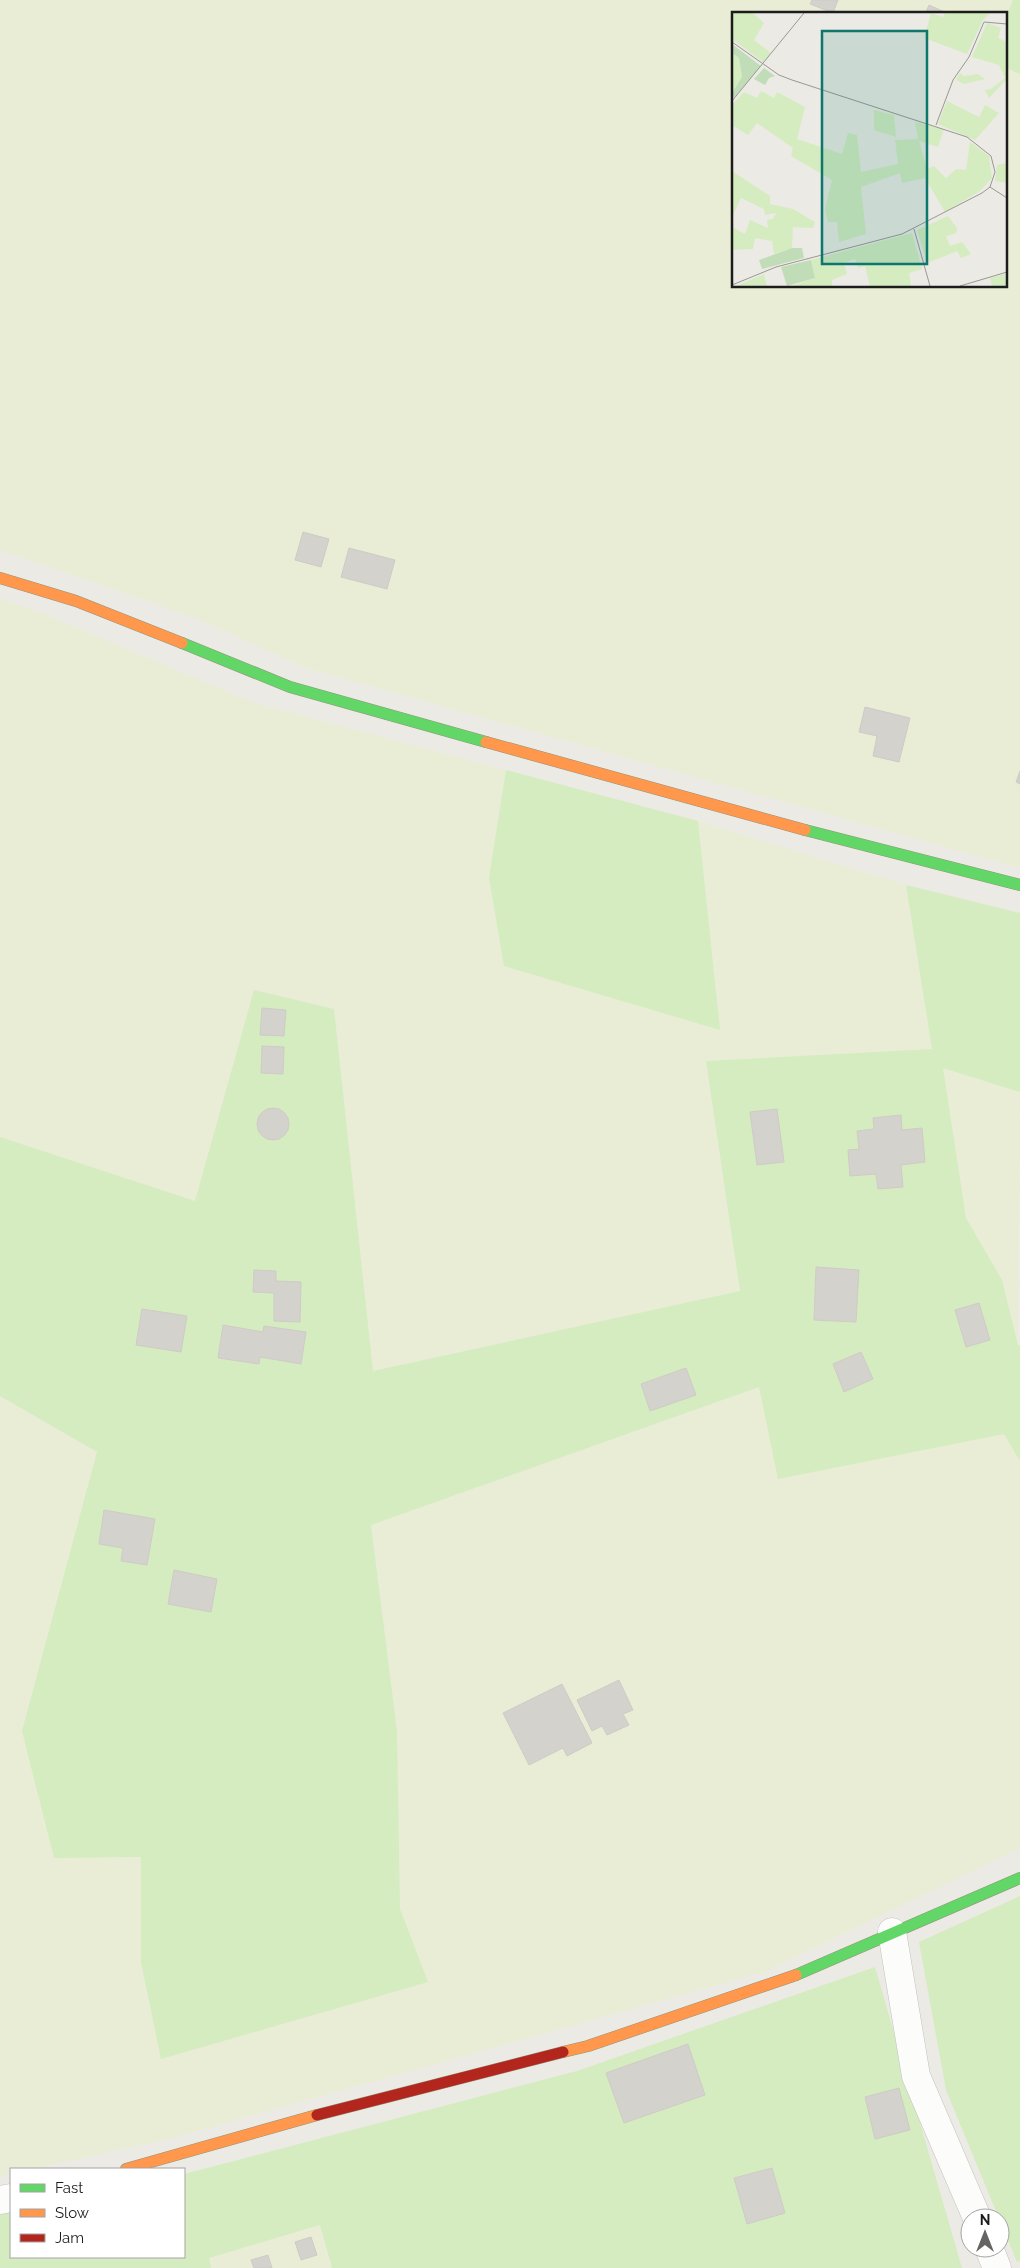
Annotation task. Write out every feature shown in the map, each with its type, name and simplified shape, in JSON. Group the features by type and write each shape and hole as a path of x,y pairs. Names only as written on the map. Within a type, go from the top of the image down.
{"street":[{"path":"0,578 76,600 290,687 726,810 1020,885"},
{"path":"130,2168 375,2099 588,2046 780,1982 1020,1878"},
{"path":"892,1932 916,2076 973,2208"}],"green space":[{"path":"0,0 1013,0 1008,12 732,12 732,288 1008,288 1008,70 1020,74 1020,868 306,668 193,617 0,550"},
{"path":"1013,0 1020,0 1020,74 1008,69 1008,12"},
{"path":"0,599 39,612 255,703 506,770 489,878 720,1029 698,821 906,885 932,1049 706,1062 740,1291 372,1371 334,1009 254,990 195,1202 0,1137"},
{"path":"506,770 698,821 720,1030 504,966 489,878"},
{"path":"906,885 1020,913 1020,1092 943,1068 966,1218 1002,1280 1018,1345 1020,1345 1020,1461 1004,1434 778,1479 759,1387 371,1525 397,1731 400,1909 428,1982 161,2059 141,1962 141,1857 54,1858 22,1731 97,1452 0,1396 0,1137 195,1201 254,990 334,1009 373,1371 740,1291 706,1061 932,1049"},
{"path":"943,1068 1020,1092 1018,1345 1002,1280 966,1218"},
{"path":"759,1387 778,1479 1004,1434 1020,1461 1020,1848 767,1971 165,2140 36,2168 10,2168 10,2173 0,2176 0,1396 97,1452 22,1731 141,1857 141,1962 161,2058 428,1982 400,1909 397,1731 371,1525"},
{"path":"1020,1896 1020,2261 1017,2262 1010,2245 1010,2208 995,2208 946,2090 919,1942"},
{"path":"875,1967 962,2268 332,2268 320,2225 209,2258 211,2268 0,2268 0,2214 10,2211 10,2258 185,2258 185,2174 577,2071"},
{"path":"320,2225 332,2268 211,2268 209,2258"}],"building":[{"path":"812,0 838,0 833,12 810,4"},
{"path":"929,5 945,12 926,12"},
{"path":"303,532 329,539 321,567 295,560"},
{"path":"349,548 395,560 387,589 341,577"},
{"path":"865,707 910,718 899,762 873,756 877,736 859,732"},
{"path":"1020,771 1020,784 1016,782"},
{"path":"262,1008 286,1010 284,1036 260,1035"},
{"path":"262,1046 284,1047 283,1074 261,1073"},
{"path":"273,1108 279,1109 284,1113 288,1118 288,1130 284,1135 279,1139 273,1140 267,1139 262,1135 258,1130 257,1124 258,1118 262,1113 267,1109"},
{"path":"777,1109 784,1162 757,1165 750,1112"},
{"path":"901,1115 902,1130 922,1128 925,1162 901,1165 903,1187 878,1189 876,1174 850,1176 848,1150 859,1149 857,1131 874,1129 873,1118"},
{"path":"816,1267 859,1270 856,1322 814,1320"},
{"path":"254,1270 276,1271 276,1281 301,1282 300,1322 274,1321 274,1293 253,1292"},
{"path":"979,1303 990,1340 966,1347 955,1310"},
{"path":"142,1309 187,1316 181,1352 136,1345"},
{"path":"223,1325 263,1332 264,1326 306,1332 301,1364 260,1357 259,1364 218,1358"},
{"path":"861,1352 873,1379 844,1392 833,1364"},
{"path":"686,1368 696,1395 650,1411 641,1384"},
{"path":"104,1510 155,1519 147,1565 121,1561 123,1548 99,1544"},
{"path":"174,1570 217,1579 211,1612 168,1604"},
{"path":"619,1680 633,1710 623,1714 629,1725 607,1735 602,1726 592,1731 577,1700"},
{"path":"562,1684 592,1743 567,1756 563,1748 529,1765 503,1713"},
{"path":"688,2044 705,2095 624,2123 606,2073"},
{"path":"899,2088 910,2130 875,2139 865,2097"},
{"path":"772,2168 785,2213 747,2224 734,2178"},
{"path":"311,2237 317,2255 301,2260 295,2242"},
{"path":"268,2255 272,2268 254,2268 251,2260"}],"traffic: fast":[{"path":"182,643 290,687 486,742"},
{"path":"805,830 1020,885"},
{"path":"796,1975 1020,1878"}],"traffic: slow":[{"path":"0,578 76,601 182,643"},
{"path":"486,742 805,830"},
{"path":"563,2052 588,2046 796,1975"},
{"path":"130,2168 317,2115"}],"traffic: jam":[{"path":"317,2115 563,2052"}]}
